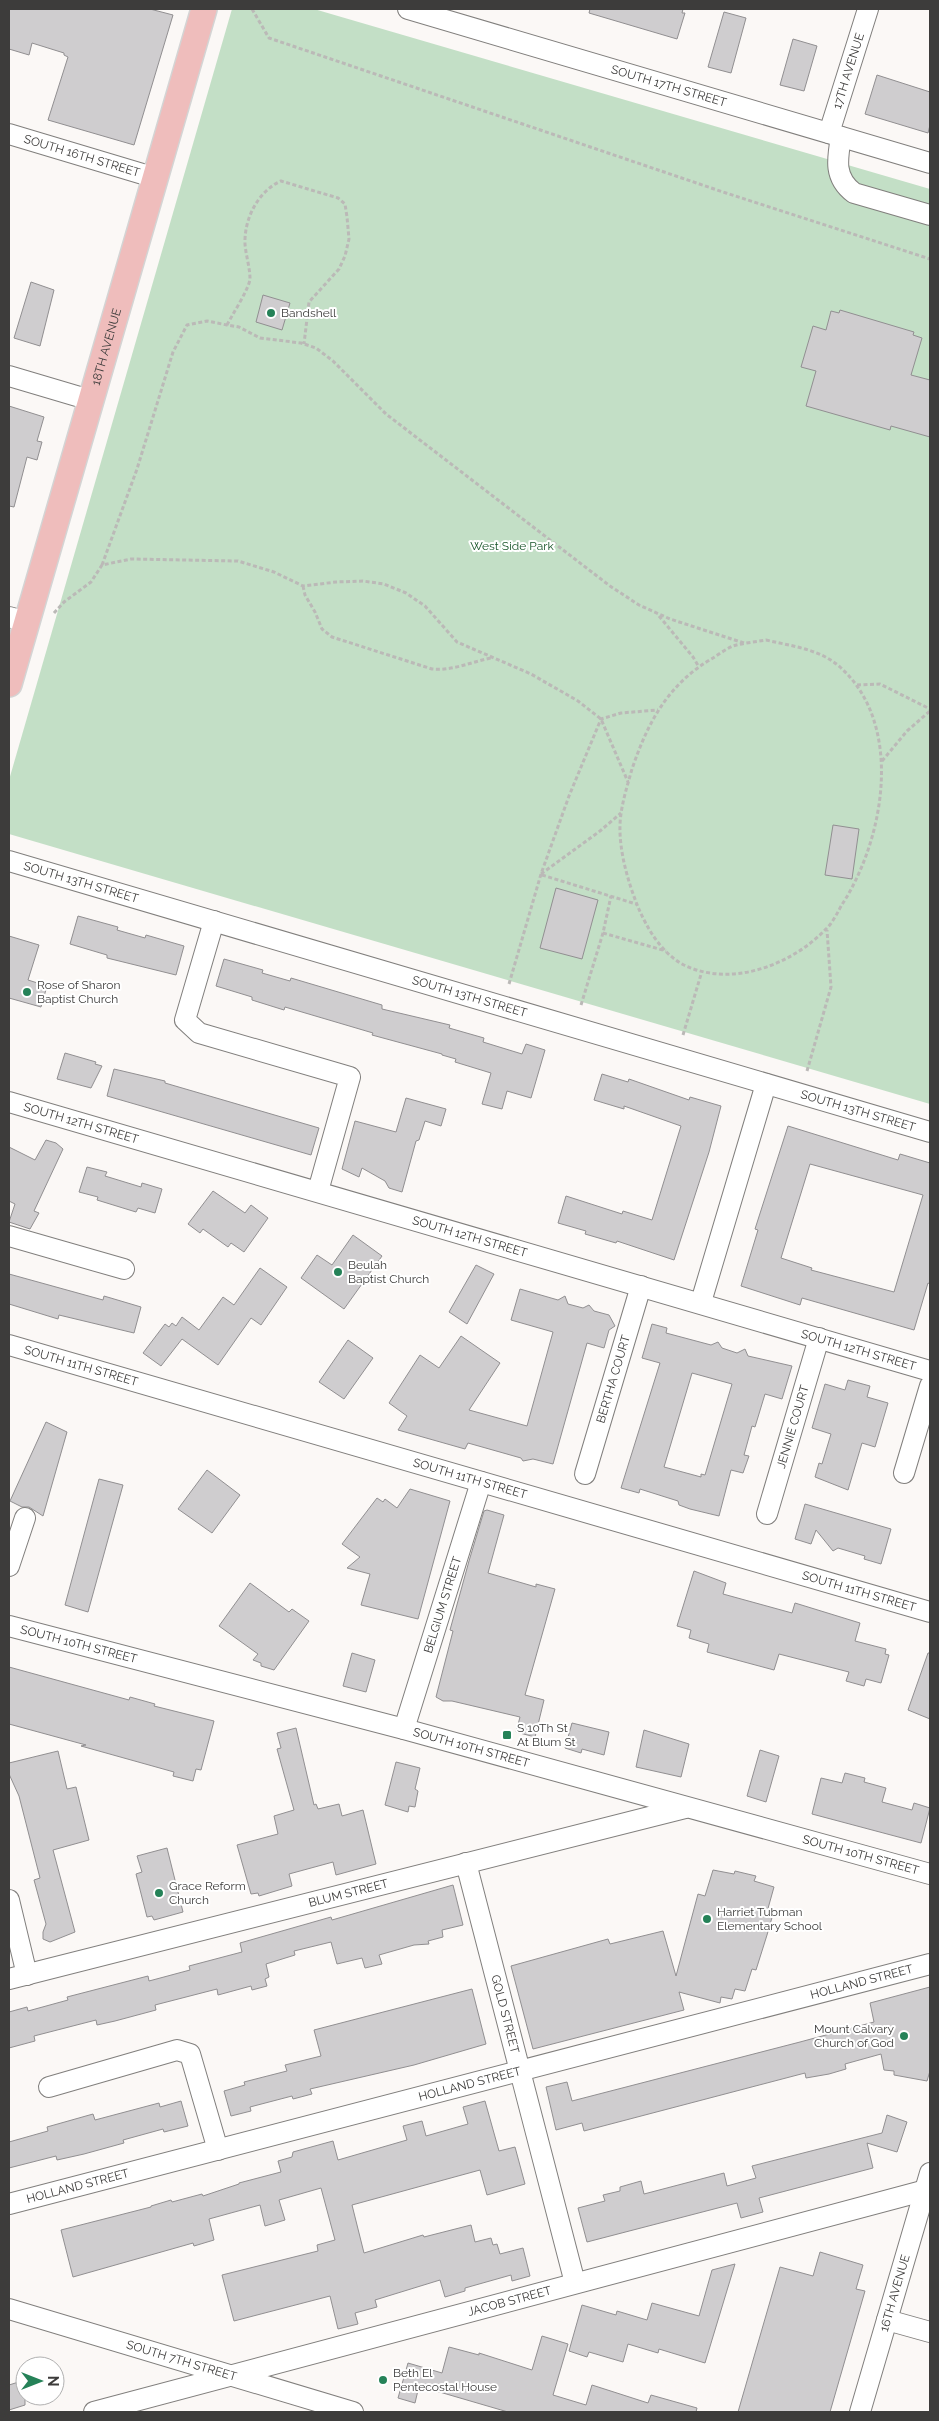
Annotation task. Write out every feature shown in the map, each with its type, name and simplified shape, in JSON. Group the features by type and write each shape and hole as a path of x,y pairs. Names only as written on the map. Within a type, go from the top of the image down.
{"main road":[{"name":"18TH AVENUE","path":"9,684 18,620 90,400 204,9"}],"street":[{"name":"SOUTH 17TH STREET","path":"408,9 930,163"},
{"name":"17TH AVENUE","path":"868,9 835,135 837,165 844,185 854,193 930,215"},
{"name":"SOUTH 16TH STREET","path":"9,134 156,178"},
{"path":"9,376 90,400"},
{"name":"SOUTH 13TH STREET","path":"9,861 930,1132"},
{"path":"214,921 185,1020 199,1033 350,1077 318,1191"},
{"path":"701,1302 766,1084"},
{"name":"SOUTH 12TH STREET","path":"9,1102 701,1302 930,1371"},
{"path":"9,1236 124,1269"},
{"name":"BERTHA COURT","path":"585,1474 641,1286"},
{"name":"JENNIE COURT","path":"767,1514 819,1338"},
{"name":"SOUTH 11TH STREET","path":"9,1345 930,1612"},
{"path":"904,1473 930,1386"},
{"name":"BELGIUM STREET","path":"404,1728 481,1482"},
{"path":"9,1566 25,1518"},
{"name":"SOUTH 10TH STREET","path":"9,1626 404,1728 930,1874"},
{"name":"BLUM STREET","path":"18,1977 688,1807"},
{"name":"GOLD STREET","path":"466,1863 575,2283"},
{"path":"9,1900 18,1977"},
{"name":"HOLLAND STREET","path":"9,2204 930,1964"},
{"path":"49,2087 177,2050 190,2054 218,2150"},
{"name":"JACOB STREET","path":"94,2412 575,2283 929,2184"},
{"name":"16TH AVENUE","path":"860,2412 929,2184"},
{"name":"SOUTH 7TH STREET","path":"9,2309 353,2412"},
{"path":"887,2320 930,2332"}],"path":[{"path":"252,9 269,38 726,193 930,259"},
{"path":"227,325 250,281 245,242 246,226 261,195 272,185 281,181 338,198 345,204 347,217 349,239 345,256 339,269 309,302 304,344"},
{"path":"54,613 64,602 92,582 102,565 137,469 173,352 187,325 207,321 239,327 260,338 304,344 316,348 333,361 386,414 610,586 639,605 657,613 745,644"},
{"path":"102,565 131,559 238,561 274,572 303,586 363,581 384,584 406,593 425,606 457,642 531,674 578,701 601,719 628,783"},
{"path":"303,586 305,596 316,612 322,629 332,637 432,669 447,670 463,664 491,658"},
{"path":"657,613 683,644 698,668"},
{"path":"766,640 812,650 838,665 857,685 871,717 882,762 881,797 868,851 853,888 827,929 796,955 761,970 731,974 702,971 683,964 667,952 648,930 637,904 624,863 620,826 628,783 639,750 658,710 677,686 698,668 732,646 766,640"},
{"path":"857,685 880,684 930,710 907,730 882,762"},
{"path":"601,719 621,713 658,710"},
{"path":"509,984 542,874 569,796 601,719"},
{"path":"542,874 600,832 622,812"},
{"path":"542,874 637,904"},
{"path":"581,1005 603,933 611,896"},
{"path":"807,1071 831,986 827,929"},
{"path":"603,933 667,952"},
{"path":"683,1034 702,971"}],"green space":[{"name":"West Side Park","path":"232,9 314,9 930,189 930,1104 9,834 9,780"}],"building":[{"path":"9,9 150,9 173,15 134,145 48,120 68,57 64,53 32,43 29,55 9,49"},
{"path":"590,9 683,9 682,13 685,13 677,39 589,13"},
{"path":"724,12 746,18 731,73 708,67"},
{"path":"793,39 817,46 804,91 780,85"},
{"path":"877,75 930,92 930,125 928,133 865,114"},
{"path":"31,282 54,290 40,346 14,338"},
{"name":"Bandshell","path":"263,295 290,303 282,330 256,322"},
{"path":"840,310 914,332 913,335 922,338 911,375 930,380 930,437 891,426 890,430 806,406 816,371 801,367 813,326 826,330 831,311 839,313"},
{"path":"9,406 44,417 37,441 42,442 37,460 27,457 14,507 9,506"},
{"path":"833,825 859,829 852,879 825,875"},
{"path":"556,888 598,900 582,959 540,948"},
{"path":"78,916 118,927 117,930 145,938 146,935 184,946 176,975 107,958 107,955 70,944"},
{"path":"9,936 39,945 28,980 47,986 41,1007 9,998"},
{"path":"224,959 263,970 262,973 290,981 291,978 382,1005 382,1009 450,1025 449,1028 484,1038 483,1042 522,1054 526,1044 545,1050 531,1098 507,1091 502,1109 482,1104 491,1073 455,1062 456,1059 442,1054 372,1035 373,1033 285,1007 284,1010 252,1000 252,997 216,986"},
{"path":"65,1053 96,1062 95,1064 102,1066 91,1088 57,1079"},
{"path":"114,1069 165,1081 165,1083 319,1128 311,1155 107,1096"},
{"path":"602,1074 628,1082 629,1079 689,1100 690,1097 721,1106 709,1152 674,1260 617,1241 616,1243 585,1234 586,1231 558,1223 566,1196 622,1214 623,1211 652,1220 681,1126 624,1106 624,1109 594,1100"},
{"path":"406,1098 446,1109 441,1126 425,1121 419,1140 416,1141 402,1192 389,1188 385,1181 362,1168 359,1177 342,1169 355,1121 396,1132"},
{"path":"788,1126 898,1160 900,1154 930,1163 930,1284 928,1283 914,1330 802,1298 800,1305 741,1286 758,1230 755,1229","holes":["810,1164 923,1195 894,1292 811,1270 812,1268 781,1258"]},
{"path":"46,1140 56,1143 63,1149 34,1211 39,1213 30,1229 9,1222 15,1204 9,1201 9,1147 35,1160"},
{"path":"87,1167 107,1172 105,1176 141,1187 142,1183 162,1189 155,1213 138,1208 136,1212 97,1200 98,1197 79,1192"},
{"path":"213,1191 245,1213 251,1205 268,1218 244,1252 231,1243 228,1247 203,1229 200,1233 188,1224"},
{"name":"Beulah Baptist Church","path":"353,1235 382,1256 344,1309 301,1278 317,1255 332,1265"},
{"path":"476,1265 494,1274 467,1324 449,1312"},
{"path":"260,1268 287,1287 261,1325 251,1318 218,1365 182,1339 161,1366 143,1353 165,1324 169,1327 172,1323 176,1326 182,1317 199,1330 223,1297 234,1305"},
{"path":"9,1274 103,1300 104,1296 141,1307 134,1333 59,1315 58,1319 9,1304"},
{"path":"520,1289 558,1300 565,1296 568,1304 583,1308 589,1305 594,1311 609,1315 615,1326 609,1330 604,1348 587,1343 553,1464 533,1459 523,1461 521,1458 468,1443 465,1449 398,1430 407,1416 389,1403 420,1355 439,1368 461,1336 500,1363 469,1410 527,1426 553,1332 511,1320"},
{"path":"652,1324 667,1328 666,1333 711,1345 718,1342 722,1348 737,1353 745,1349 748,1356 792,1366 782,1399 765,1394 755,1427 752,1426 744,1455 749,1456 743,1473 731,1470 719,1516 690,1509 679,1505 678,1501 640,1489 639,1493 621,1488 660,1363 642,1358","holes":["692,1373 732,1384 705,1475 701,1474 701,1477 664,1467"]},
{"path":"348,1340 373,1358 344,1399 319,1382"},
{"path":"848,1380 870,1386 867,1397 888,1403 875,1447 862,1443 848,1490 815,1477 819,1463 822,1464 831,1434 812,1428 825,1384 845,1390"},
{"path":"46,1422 67,1432 43,1516 29,1507 22,1507 10,1501"},
{"path":"207,1470 240,1495 212,1533 178,1509"},
{"path":"99,1479 123,1485 88,1612 65,1605"},
{"path":"410,1489 450,1501 418,1619 361,1605 370,1574 347,1568 360,1557 342,1544 377,1498 383,1502 385,1499 397,1508"},
{"path":"805,1504 891,1529 881,1564 864,1559 865,1556 838,1548 833,1551 816,1530 811,1544 795,1539"},
{"path":"487,1510 504,1515 488,1573 536,1587 536,1584 555,1589 525,1695 544,1700 535,1737 516,1732 520,1717 452,1701 443,1701 436,1697 453,1631 450,1630 484,1511"},
{"path":"694,1571 726,1583 723,1594 792,1613 795,1603 860,1623 855,1641 886,1649 885,1654 889,1655 881,1683 866,1679 864,1686 846,1681 849,1672 779,1654 774,1670 707,1652 709,1644 689,1638 691,1630 677,1626"},
{"path":"250,1583 289,1612 292,1609 309,1621 274,1670 261,1666 261,1663 253,1660 258,1654 219,1626"},
{"path":"352,1653 375,1660 366,1692 343,1686"},
{"path":"928,1653 930,1653 930,1719 908,1710"},
{"path":"9,1667 129,1700 130,1697 155,1704 154,1706 214,1721 201,1770 196,1769 193,1781 173,1776 174,1772 9,1724"},
{"path":"572,1723 609,1732 604,1755 582,1749 581,1753 565,1748"},
{"path":"296,1728 314,1805 316,1804 318,1809 339,1804 342,1816 363,1810 376,1864 336,1875 333,1862 289,1874 292,1886 259,1896 258,1893 251,1894 237,1845 278,1834 274,1816 294,1810 277,1749 281,1748 277,1733"},
{"path":"644,1730 689,1744 681,1777 636,1767"},
{"path":"760,1750 779,1756 766,1802 747,1796"},
{"path":"58,1751 67,1789 76,1787 89,1840 53,1850 75,1932 50,1942 43,1939 46,1924 34,1880 40,1878 19,1796 9,1774 9,1763"},
{"path":"396,1762 420,1768 415,1789 418,1791 415,1807 409,1806 408,1812 385,1805"},
{"path":"845,1773 865,1778 864,1782 886,1788 882,1802 912,1810 914,1803 930,1808 921,1843 812,1814 821,1778 842,1783"},
{"name":"Grace Reform Church","path":"167,1848 183,1912 154,1920 152,1916 147,1917 136,1874 142,1872 137,1856"},
{"path":"713,1870 734,1874 735,1871 756,1876 754,1881 774,1887 767,1912 773,1914 756,1970 752,1969 745,1991 735,1989 732,1999 721,1997 720,2003 679,1992 684,2010 533,2049 511,1966 608,1939 610,1944 663,1931 676,1976 698,1894 705,1896"},
{"path":"453,1885 463,1925 442,1930 443,1937 428,1941 429,1944 414,1945 379,1955 382,1964 365,1968 362,1958 337,1964 331,1942 294,1951 295,1955 266,1964 269,1977 265,1979 267,1986 252,1990 251,1986 218,1995 217,1989 155,2005 156,2010 115,2021 97,2025 96,2020 34,2036 35,2041 9,2048 9,2012 27,2007 28,2011 68,2000 67,1997 148,1976 149,1981 190,1970 189,1966 242,1952 240,1943 331,1917 332,1920"},
{"path":"930,1987 930,2071 927,2081 894,2075 894,2071 884,2070 881,2054 845,2064 846,2069 829,2074 806,2078 805,2073 584,2131 582,2123 556,2130 546,2087 567,2082 572,2101 800,2042 874,2022 870,2003"},
{"path":"472,1989 486,2044 414,2065 310,2089 312,2094 293,2099 292,2096 250,2107 251,2111 231,2116 224,2091 245,2085 244,2082 287,2071 285,2065 321,2056 314,2030"},
{"path":"181,2101 188,2126 164,2132 163,2129 123,2140 124,2143 84,2154 57,2160 56,2156 9,2168 9,2142 48,2131 47,2127 93,2114 95,2120 159,2103 160,2107"},
{"path":"485,2101 499,2151 515,2147 525,2184 487,2195 480,2170 352,2205 364,2253 423,2235 424,2237 471,2225 475,2242 491,2238 493,2245 497,2244 500,2254 523,2248 530,2276 512,2281 511,2275 465,2288 465,2291 445,2297 440,2280 375,2300 377,2307 355,2313 358,2324 338,2329 330,2296 234,2321 222,2275 318,2251 317,2245 335,2240 321,2188 279,2200 285,2220 265,2226 260,2205 209,2219 214,2240 194,2246 193,2243 73,2277 61,2230 171,2200 172,2202 202,2194 203,2196 239,2183 281,2172 278,2161 292,2157 293,2152 333,2141 338,2160 407,2140 403,2126 422,2121 426,2136 468,2124 463,2107"},
{"path":"887,2115 907,2122 897,2152 867,2143 873,2168 759,2198 763,2212 741,2218 737,2203 587,2242 578,2208 605,2201 603,2195 620,2191 620,2187 641,2181 644,2194 724,2173 727,2186 756,2178 752,2166 882,2133"},
{"path":"820,2252 863,2265 856,2289 865,2291 830,2412 738,2412 780,2267 813,2276"},
{"path":"735,2264 705,2363 659,2349 658,2353 628,2344 623,2362 589,2352 587,2357 569,2351 582,2305 616,2315 617,2311 647,2320 652,2303 699,2316 712,2270"},
{"path":"542,2336 568,2344 553,2395 586,2405 592,2385 648,2403 651,2395 697,2408 696,2412 508,2412 419,2386 415,2403 398,2398 408,2363 442,2373 449,2347 479,2355 479,2353 532,2370"},
{"path":"15,2383 15,2406 22,2406 9,2410 9,2385"}],"place":[{"name":"Bandshell","path":"271,313"},
{"name":"Rose of Sharon Baptist Church","path":"27,992"},
{"name":"Beulah Baptist Church","path":"338,1272"},
{"name":"S 10Th St At Blum St","path":"507,1735"},
{"name":"Grace Reform Church","path":"159,1893"},
{"name":"Harriet Tubman Elementary School","path":"707,1919"},
{"name":"Mount Calvary Church of God","path":"904,2036"},
{"name":"Beth El Pentecostal House","path":"383,2380"}]}
